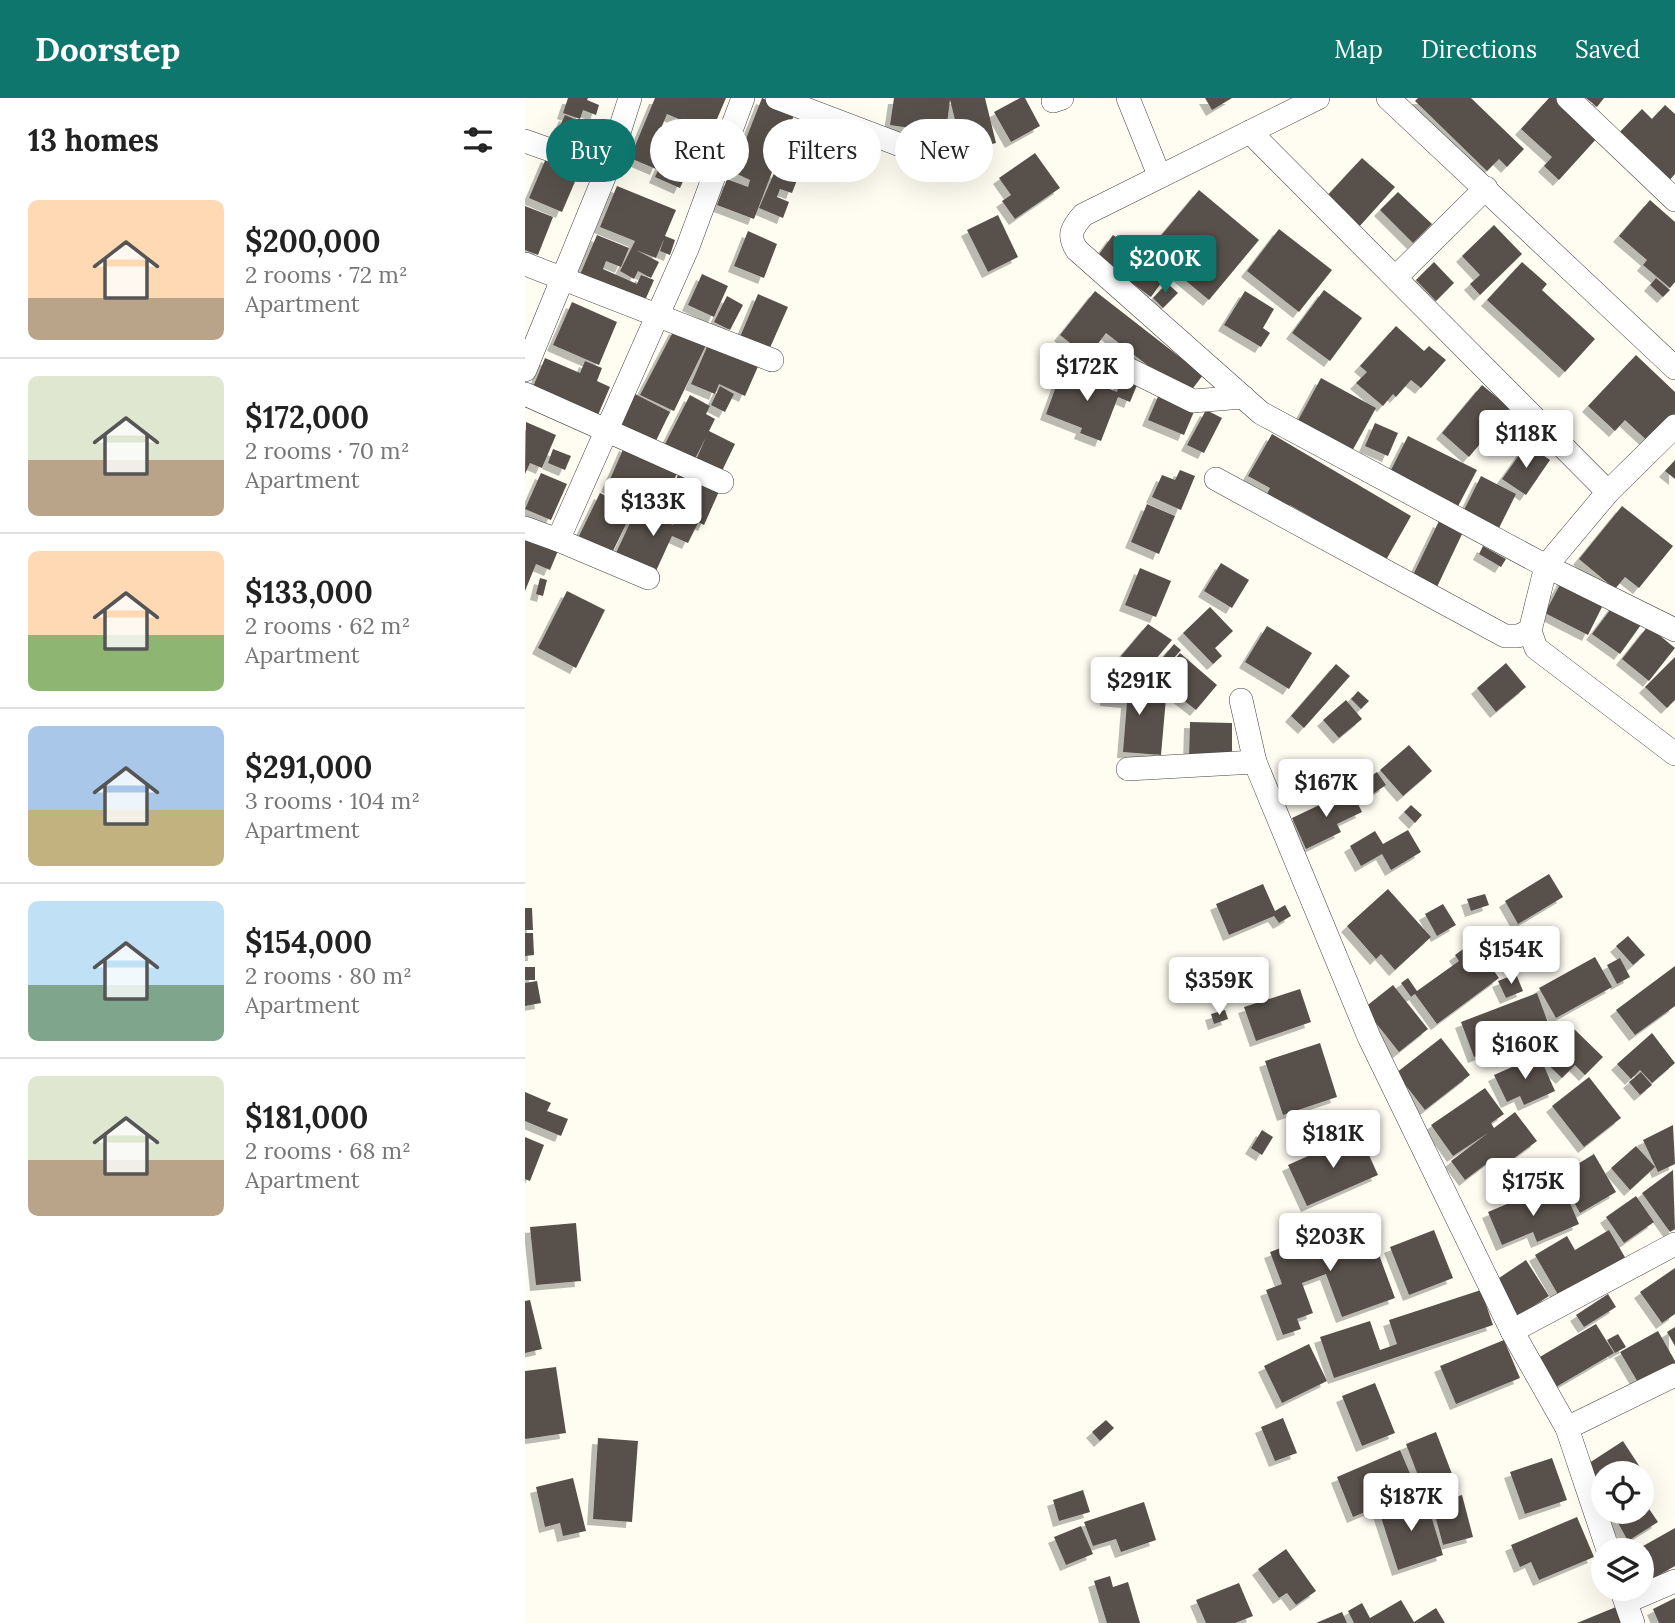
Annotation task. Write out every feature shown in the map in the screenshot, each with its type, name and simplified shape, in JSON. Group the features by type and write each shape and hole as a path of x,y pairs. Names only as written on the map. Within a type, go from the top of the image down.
{"street":[{"path":"623,119 630,98"},
{"path":"558,540 687,249 743,98"},
{"path":"777,98 895,143"},
{"path":"1128,98 1159,175"},
{"path":"1318,98 1083,215 1072,228 1071,240 1077,250 1261,413 1546,566 1675,630"},
{"path":"1388,98 1675,368"},
{"path":"1568,98 1675,200"},
{"path":"1250,132 1397,276 1608,492"},
{"path":"525,141 546,148"},
{"path":"525,370 602,182"},
{"path":"1397,276 1486,188"},
{"path":"525,264 772,360"},
{"path":"1104,357 1193,401 1243,397"},
{"path":"525,394 722,482"},
{"path":"1675,426 1608,492 1546,566 1530,631 1536,648 1675,754"},
{"path":"1216,479 1505,636 1518,636 1530,631"},
{"path":"525,528 648,578"},
{"path":"1241,701 1255,762 1369,1037 1512,1331 1567,1429 1604,1538"},
{"path":"1128,769 1255,762"},
{"path":"1512,1331 1675,1244"},
{"path":"1567,1429 1675,1375"},
{"path":"1627,1605 1675,1581"}],"building":[{"path":"568,98 588,98 587,100 599,105 596,115 583,110 580,119 563,113"},
{"path":"655,98 726,98 717,119 679,119 667,114 665,119 650,119 650,166 636,161 636,144"},
{"path":"762,98 796,110 793,119 763,119 763,182 768,182 754,219 717,205 726,182 748,187 749,131"},
{"path":"894,98 985,98 990,119 955,119 950,100 948,119 895,119 895,126 890,125"},
{"path":"1025,98 1040,126 1011,142 994,112"},
{"path":"1205,98 1232,98 1212,110"},
{"path":"1418,98 1471,98 1524,149 1507,167 1499,159 1487,171 1415,101"},
{"path":"1549,98 1564,98 1598,137 1559,180 1544,166 1552,157 1521,129"},
{"path":"1586,98 1604,98 1597,107"},
{"path":"1665,105 1675,114 1675,174 1667,183 1616,136 1642,109 1652,119"},
{"path":"1035,153 1060,188 1015,219 1002,201 1011,195 999,178"},
{"path":"546,158 546,182 575,182 562,212 529,198"},
{"path":"1362,158 1395,187 1358,228 1325,198"},
{"path":"666,182 683,182 680,188"},
{"path":"770,182 796,182 792,193 780,189 777,197 789,202 783,218 759,208"},
{"path":"617,186 676,210 665,236 675,240 670,255 660,251 664,239 656,258 636,250 659,262 651,278 638,271 634,279 620,271 635,241 600,227"},
{"path":"1199,190 1259,240 1209,300 1149,250"},
{"path":"1398,192 1432,224 1413,243 1380,210"},
{"path":"1650,200 1675,222 1675,282 1670,288 1643,265 1647,260 1619,236"},
{"path":"525,206 553,217 538,255 525,250"},
{"path":"998,215 1018,257 988,272 967,230"},
{"path":"1494,225 1522,254 1480,295 1470,284 1480,275 1462,256"},
{"path":"1279,229 1332,270 1299,312 1247,271"},
{"path":"748,231 777,244 764,278 734,266"},
{"path":"597,235 629,248 621,267 606,261 603,269 637,284 641,275 654,280 643,305 579,277"},
{"path":"1113,235 1167,275 1151,297 1097,257"},
{"path":"1434,262 1454,283 1436,301 1416,280"},
{"path":"1522,262 1547,284 1542,290 1595,339 1565,372 1487,300"},
{"path":"702,274 728,286 714,317 688,305"},
{"path":"1656,278 1670,290 1663,297 1650,285"},
{"path":"1167,283 1178,293 1163,308 1153,298"},
{"path":"1324,290 1362,318 1330,361 1292,333"},
{"path":"1095,291 1203,375 1187,396 1106,333 1088,357 1060,335"},
{"path":"1245,291 1274,309 1263,328 1270,333 1261,347 1224,325"},
{"path":"758,294 788,307 769,350 740,337"},
{"path":"727,296 743,305 730,330 714,322"},
{"path":"572,302 617,322 599,365 553,345"},
{"path":"1396,326 1424,351 1429,346 1446,360 1421,388 1411,380 1396,397 1393,394 1383,406 1356,383 1367,372 1360,366"},
{"path":"675,328 707,343 674,411 640,395"},
{"path":"710,340 760,362 745,396 719,384 715,394 691,384"},
{"path":"1636,355 1675,392 1675,423 1653,446 1625,420 1615,431 1588,406"},
{"path":"545,358 580,373 585,361 602,368 597,381 610,387 598,415 533,387"},
{"path":"1062,370 1117,392 1121,379 1137,385 1130,402 1118,397 1101,441 1080,433 1082,428 1046,414"},
{"path":"1321,378 1376,408 1351,453 1296,424"},
{"path":"1482,385 1510,408 1469,457 1442,433"},
{"path":"720,386 734,394 725,412 711,405"},
{"path":"1160,392 1196,407 1184,435 1148,420"},
{"path":"635,394 670,412 654,445 618,427"},
{"path":"690,395 710,406 706,414 715,419 709,431 735,444 721,473 696,460 706,437 693,463 663,448"},
{"path":"1206,410 1222,418 1204,453 1187,445"},
{"path":"526,422 556,435 542,468 530,463 525,474"},
{"path":"1375,423 1398,433 1388,456 1365,446"},
{"path":"1272,434 1411,516 1386,560 1290,505 1288,509 1266,496 1270,488 1248,476"},
{"path":"1408,436 1477,470 1455,512 1387,478"},
{"path":"1527,444 1550,460 1526,495 1502,479"},
{"path":"625,445 679,469 666,497 634,482 628,495 607,486"},
{"path":"553,449 571,456 565,470 548,463"},
{"path":"1675,460 1675,479 1665,471"},
{"path":"1180,470 1195,476 1181,510 1152,497 1162,475 1175,480"},
{"path":"541,473 567,484 551,520 525,509"},
{"path":"678,475 690,479 686,489 694,493 701,478 721,487 704,525 686,516 688,510 667,501"},
{"path":"1481,476 1516,494 1497,532 1462,514"},
{"path":"600,493 633,510 611,555 578,538"},
{"path":"1147,504 1175,516 1159,554 1131,542"},
{"path":"1622,506 1673,546 1639,588 1625,577 1615,589 1579,559"},
{"path":"637,508 673,525 678,514 698,523 688,543 672,536 656,571 616,553"},
{"path":"1439,521 1463,532 1437,587 1413,575"},
{"path":"525,532 560,546 550,570 536,564 525,591"},
{"path":"1483,546 1506,559 1501,567 1479,554"},
{"path":"1221,563 1249,580 1232,608 1204,591"},
{"path":"1140,568 1171,581 1156,617 1125,605"},
{"path":"1564,577 1606,599 1588,635 1545,613"},
{"path":"540,578 547,580 543,596 536,594"},
{"path":"567,591 605,610 576,668 538,648"},
{"path":"1616,602 1643,622 1620,654 1592,634"},
{"path":"1210,607 1233,631 1215,648 1222,656 1213,664 1183,633"},
{"path":"1148,624 1172,640 1150,666 1142,660 1135,668 1121,656"},
{"path":"1267,626 1312,653 1289,689 1245,662"},
{"path":"1648,626 1675,648 1649,681 1622,659"},
{"path":"1174,644 1181,650 1156,678 1150,673"},
{"path":"1180,653 1217,685 1196,710 1158,680"},
{"path":"1675,657 1675,700 1667,708 1645,687"},
{"path":"1506,663 1526,687 1496,712 1477,688"},
{"path":"1336,664 1350,676 1304,728 1291,716"},
{"path":"1107,678 1130,680 1129,688 1148,690 1147,696 1166,698 1161,755 1123,752 1127,702 1106,700"},
{"path":"1358,691 1369,701 1361,709 1351,699"},
{"path":"1346,700 1362,719 1339,738 1323,720"},
{"path":"1190,722 1232,723 1232,759 1189,759"},
{"path":"1409,745 1432,771 1403,796 1380,770"},
{"path":"1377,772 1386,785 1364,800 1355,787"},
{"path":"1351,790 1362,812 1337,824 1341,832 1306,849 1292,818"},
{"path":"1411,805 1422,815 1415,823 1404,812"},
{"path":"1408,830 1421,852 1391,870 1382,854 1361,866 1350,846 1375,831 1383,844"},
{"path":"1549,874 1563,897 1518,924 1505,901"},
{"path":"1263,884 1275,911 1285,905 1291,916 1279,923 1274,916 1229,935 1216,904"},
{"path":"1388,889 1431,937 1395,970 1381,954 1376,959 1347,926"},
{"path":"1485,894 1489,905 1471,911 1467,899"},
{"path":"1443,904 1456,925 1437,936 1425,914"},
{"path":"525,908 532,908 533,930 525,930"},
{"path":"525,933 533,933 534,955 525,956"},
{"path":"1628,936 1645,955 1633,965 1616,946"},
{"path":"1473,942 1499,978 1437,1024 1415,994 1411,997 1401,983 1408,978 1417,991 1459,961 1455,955"},
{"path":"1595,957 1612,987 1556,1018 1539,988"},
{"path":"1620,958 1630,977 1617,984 1607,965"},
{"path":"1675,966 1675,1006 1635,1035 1616,1010"},
{"path":"525,967 535,967 535,980 525,980"},
{"path":"1516,974 1523,991 1506,998 1498,981"},
{"path":"537,981 541,1003 525,1006 525,983"},
{"path":"1393,985 1428,1029 1399,1052 1364,1008"},
{"path":"1300,989 1311,1022 1256,1041 1244,1007"},
{"path":"1537,993 1550,1028 1516,1040 1521,1051 1502,1058 1498,1048 1474,1057 1461,1022"},
{"path":"1225,1010 1228,1019 1214,1024 1211,1014"},
{"path":"1572,1027 1603,1057 1585,1075 1575,1065 1562,1078 1541,1058"},
{"path":"1652,1033 1675,1063 1652,1083 1640,1070 1631,1079 1617,1064"},
{"path":"1441,1038 1470,1075 1425,1110 1396,1073"},
{"path":"1320,1043 1337,1097 1283,1115 1265,1061"},
{"path":"1539,1055 1555,1091 1524,1105 1520,1096 1507,1102 1494,1075"},
{"path":"1641,1072 1652,1085 1640,1095 1629,1082"},
{"path":"1589,1077 1621,1118 1584,1147 1552,1106"},
{"path":"1485,1088 1504,1114 1491,1123 1494,1128 1515,1112 1537,1141 1502,1167 1494,1158 1465,1180 1451,1161 1488,1133 1453,1156 1431,1125"},
{"path":"525,1092 551,1103 547,1111 568,1119 561,1136 525,1121"},
{"path":"1673,1125 1675,1164 1658,1172 1643,1140"},
{"path":"1262,1130 1273,1137 1262,1155 1251,1148"},
{"path":"1359,1133 1378,1175 1307,1206 1288,1165"},
{"path":"525,1137 544,1145 530,1181 525,1179"},
{"path":"1636,1146 1655,1167 1630,1190 1611,1168"},
{"path":"1594,1154 1616,1192 1580,1213 1567,1190 1576,1185 1568,1170"},
{"path":"1673,1170 1675,1229 1670,1232 1642,1193"},
{"path":"1540,1190 1546,1203 1566,1194 1579,1224 1537,1242 1533,1232 1502,1245 1488,1212"},
{"path":"1636,1196 1654,1222 1624,1243 1606,1217"},
{"path":"1365,1217 1395,1298 1342,1317 1326,1274 1302,1283 1313,1313 1297,1319 1301,1329 1283,1335 1266,1290 1282,1284 1270,1252"},
{"path":"576,1223 581,1281 536,1285 530,1227"},
{"path":"1434,1230 1453,1278 1409,1295 1390,1247"},
{"path":"1609,1230 1626,1259 1560,1298 1535,1255 1567,1236 1575,1250"},
{"path":"1526,1260 1549,1296 1518,1316 1496,1280"},
{"path":"1675,1268 1675,1314 1662,1323 1640,1292"},
{"path":"1481,1290 1493,1325 1334,1378 1320,1337 1370,1321 1380,1350 1397,1344 1389,1320"},
{"path":"1608,1294 1616,1307 1584,1327 1576,1315"},
{"path":"530,1300 542,1349 525,1353 525,1301"},
{"path":"1596,1324 1614,1353 1556,1387 1538,1358"},
{"path":"1675,1327 1675,1346 1667,1332"},
{"path":"1658,1331 1675,1361 1675,1370 1642,1389 1620,1352"},
{"path":"1618,1334 1626,1347 1615,1353 1607,1340"},
{"path":"1504,1340 1520,1378 1456,1404 1440,1366"},
{"path":"1309,1344 1327,1381 1282,1403 1264,1366"},
{"path":"556,1367 566,1433 525,1439 525,1371"},
{"path":"1375,1383 1395,1433 1362,1446 1342,1396"},
{"path":"1283,1418 1297,1453 1275,1461 1261,1427"},
{"path":"1106,1420 1114,1428 1100,1441 1092,1432"},
{"path":"1436,1432 1452,1474 1422,1486 1406,1444"},
{"path":"598,1438 638,1441 632,1522 593,1519"},
{"path":"1623,1441 1636,1461 1592,1461"},
{"path":"1400,1450 1417,1490 1353,1517 1337,1477"},
{"path":"1552,1458 1567,1500 1525,1514 1510,1472"},
{"path":"1591,1462 1591,1479 1583,1467"},
{"path":"573,1478 586,1531 563,1536 560,1523 545,1527 536,1487"},
{"path":"1083,1490 1090,1512 1059,1521 1053,1500"},
{"path":"1462,1495 1473,1537 1443,1545 1432,1504"},
{"path":"1425,1496 1443,1555 1398,1570 1379,1511"},
{"path":"1144,1502 1156,1540 1121,1552 1116,1539 1093,1546 1084,1522"},
{"path":"1654,1516 1658,1522 1633,1538 1626,1538 1619,1524 1654,1524"},
{"path":"1577,1517 1591,1550 1591,1558 1539,1580 1531,1562 1520,1567 1511,1545"},
{"path":"1081,1526 1093,1554 1066,1565 1054,1537"},
{"path":"1675,1528 1675,1566 1654,1578 1654,1540"},
{"path":"1286,1549 1316,1591 1296,1605 1287,1593 1279,1598 1258,1569"},
{"path":"1110,1576 1113,1587 1128,1582 1140,1623 1107,1623 1094,1581"},
{"path":"1239,1583 1253,1616 1235,1623 1206,1623 1196,1600"},
{"path":"1675,1598 1675,1623 1659,1623 1653,1609"},
{"path":"1401,1600 1414,1622 1436,1608 1445,1623 1354,1623 1348,1611 1362,1603 1370,1618"},
{"path":"1616,1607 1622,1623 1577,1623"},
{"path":"1342,1612 1347,1623 1316,1623"}]}
